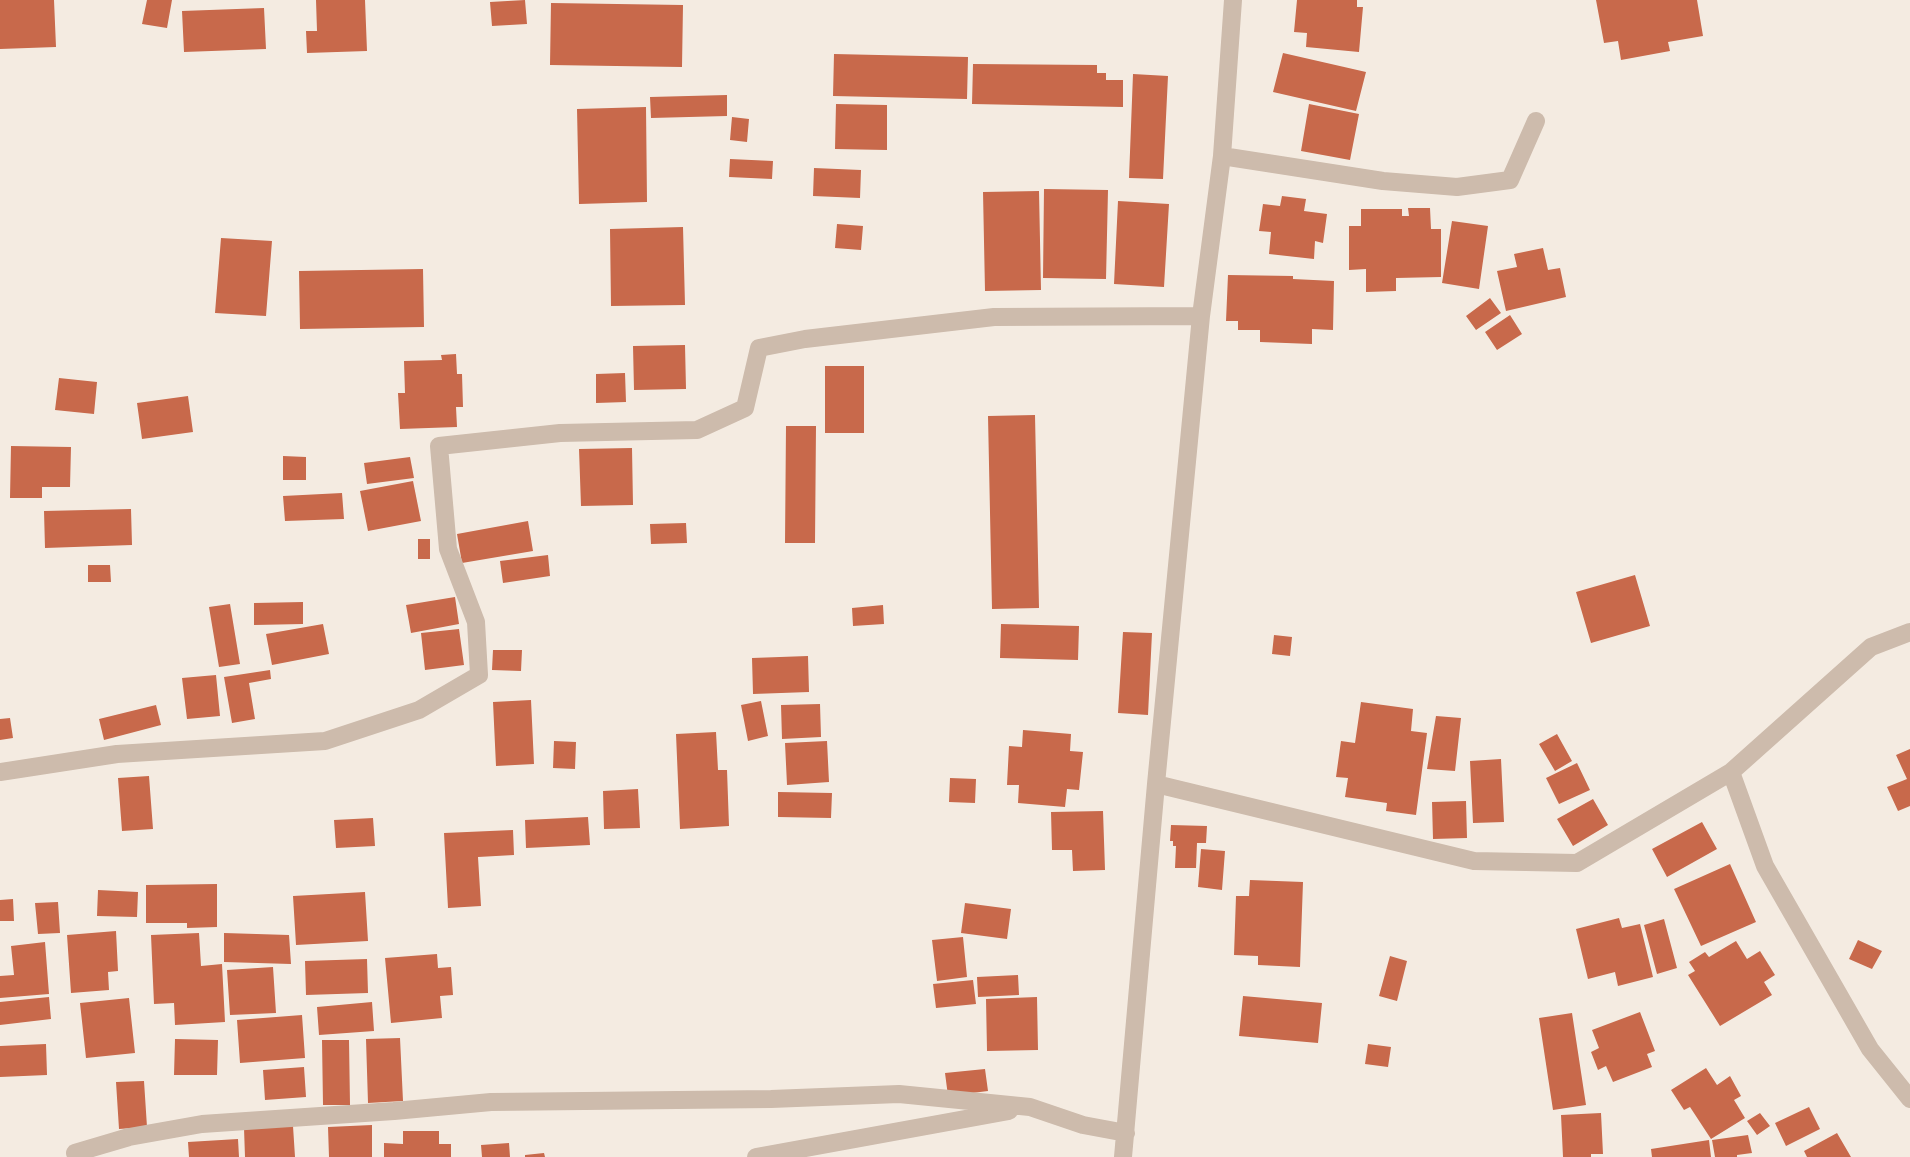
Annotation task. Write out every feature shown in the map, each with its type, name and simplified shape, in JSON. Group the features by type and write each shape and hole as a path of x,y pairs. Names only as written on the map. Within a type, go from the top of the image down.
{"street":[{"path":"1123,1157 1201,316 1222,156 1233,0"},
{"path":"1222,156 1383,181 1457,187 1510,180 1536,121"},
{"path":"0,772 117,754 325,741 419,710 479,676 476,622 448,549 439,446 560,433 698,430 745,408 760,348 805,339 994,317 1201,316"},
{"path":"1156,783 1474,861 1577,863 1731,772 1871,647 1910,632"},
{"path":"1731,772 1765,866 1870,1049 1910,1099"},
{"path":"75,1153 129,1137 202,1124 491,1102 771,1099 900,1094 1030,1107 1083,1125 1126,1133"},
{"path":"755,1157 1030,1107"}],"building":[{"path":"0,0 54,0 56,47 0,49"},
{"path":"147,0 172,0 167,28 142,24"},
{"path":"316,0 365,0 367,51 307,53 306,31 317,31"},
{"path":"525,0 527,24 492,26 490,2"},
{"path":"1297,0 1357,0 1357,7 1363,7 1359,52 1306,47 1307,33 1294,32"},
{"path":"1596,0 1697,0 1703,36 1668,42 1670,51 1621,60 1618,41 1604,43"},
{"path":"551,3 683,5 682,67 550,65"},
{"path":"264,8 266,49 184,52 182,11"},
{"path":"1283,53 1366,72 1356,111 1273,92"},
{"path":"834,54 968,57 967,99 833,96"},
{"path":"973,64 1097,65 1097,73 1106,73 1106,80 1123,80 1123,107 972,104"},
{"path":"1133,74 1168,76 1163,179 1129,178"},
{"path":"727,95 727,116 651,118 650,97"},
{"path":"836,104 887,105 887,150 835,149"},
{"path":"1309,104 1359,114 1350,160 1301,151"},
{"path":"646,107 647,202 579,204 577,109"},
{"path":"732,117 749,119 747,142 730,140"},
{"path":"730,159 773,161 772,179 729,177"},
{"path":"814,168 861,170 860,198 813,196"},
{"path":"1044,189 1108,190 1106,279 1043,278"},
{"path":"1039,191 1041,290 985,291 983,192"},
{"path":"1282,196 1306,199 1304,211 1327,214 1323,243 1315,241 1314,259 1269,254 1271,232 1259,231 1263,204 1280,206"},
{"path":"1118,201 1169,204 1164,287 1114,284"},
{"path":"1408,208 1430,208 1431,229 1441,229 1441,277 1396,278 1396,291 1366,292 1366,269 1349,270 1349,226 1361,226 1361,209 1402,209 1402,216 1409,216"},
{"path":"1452,221 1488,226 1479,289 1442,283"},
{"path":"837,224 863,226 861,250 835,248"},
{"path":"683,227 685,305 611,306 610,229"},
{"path":"221,238 272,241 266,316 215,313"},
{"path":"1543,248 1548,270 1560,268 1566,297 1506,311 1497,271 1517,267 1514,254"},
{"path":"423,269 424,327 300,329 299,271"},
{"path":"1228,275 1293,276 1293,279 1334,281 1333,330 1312,329 1312,344 1260,342 1260,330 1238,330 1238,321 1226,321"},
{"path":"1490,298 1501,313 1476,330 1466,316"},
{"path":"1510,315 1522,334 1497,350 1485,332"},
{"path":"685,345 686,389 634,390 633,346"},
{"path":"456,354 457,374 462,374 463,407 456,407 457,427 400,429 398,393 405,393 404,361 442,360 441,355"},
{"path":"825,366 864,366 864,433 825,433"},
{"path":"625,373 626,402 596,403 596,374"},
{"path":"59,378 97,382 94,414 55,410"},
{"path":"188,396 193,432 142,439 137,403"},
{"path":"1035,415 1039,608 992,609 988,416"},
{"path":"786,426 816,426 815,543 785,543"},
{"path":"11,446 71,447 70,487 42,487 42,498 10,498"},
{"path":"632,448 633,505 581,506 579,449"},
{"path":"283,456 306,457 306,480 283,480"},
{"path":"410,457 414,478 367,484 364,463"},
{"path":"413,481 421,521 368,531 360,491"},
{"path":"342,493 344,519 285,521 283,496"},
{"path":"131,509 132,545 45,548 44,511"},
{"path":"528,521 533,551 462,563 457,534"},
{"path":"686,523 687,543 651,544 650,524"},
{"path":"418,539 430,539 430,559 418,559"},
{"path":"548,555 550,576 503,583 500,561"},
{"path":"88,565 110,565 111,582 88,582"},
{"path":"1635,575 1650,626 1591,643 1576,592"},
{"path":"455,597 459,624 411,633 406,605"},
{"path":"303,602 303,624 254,625 254,603"},
{"path":"230,604 240,664 219,667 209,607"},
{"path":"883,605 884,624 853,626 852,608"},
{"path":"323,624 329,654 272,665 266,634"},
{"path":"1001,624 1079,626 1078,660 1000,658"},
{"path":"459,629 464,665 425,670 421,633"},
{"path":"1123,632 1152,633 1148,715 1118,713"},
{"path":"1274,635 1292,637 1290,656 1272,654"},
{"path":"493,650 522,650 521,671 492,670"},
{"path":"808,656 809,692 753,694 752,658"},
{"path":"270,670 271,679 249,683 255,719 232,723 224,677"},
{"path":"216,675 220,716 187,719 182,678"},
{"path":"531,700 534,764 496,766 493,702"},
{"path":"761,701 768,736 748,741 741,705"},
{"path":"1361,702 1413,709 1411,731 1427,733 1416,815 1386,811 1387,803 1345,797 1348,778 1336,777 1341,741 1355,743"},
{"path":"820,704 821,737 782,739 781,705"},
{"path":"156,705 161,725 104,740 99,719"},
{"path":"1436,716 1461,718 1455,771 1427,769"},
{"path":"10,718 13,738 0,740 0,719"},
{"path":"1023,730 1071,734 1070,751 1083,752 1079,790 1067,789 1065,807 1018,803 1019,785 1007,785 1009,746 1022,747"},
{"path":"716,732 718,770 727,770 729,826 680,829 676,734"},
{"path":"1557,734 1572,761 1555,771 1539,744"},
{"path":"554,741 576,742 575,769 553,768"},
{"path":"827,741 829,782 787,785 785,743"},
{"path":"1910,749 1910,806 1898,811 1887,787 1907,779 1896,755"},
{"path":"1501,759 1504,822 1473,823 1470,761"},
{"path":"1577,763 1590,790 1559,804 1546,778"},
{"path":"149,776 153,829 122,831 118,778"},
{"path":"950,778 976,779 975,803 949,802"},
{"path":"638,789 640,828 604,829 603,791"},
{"path":"778,792 832,793 831,818 778,817"},
{"path":"1593,799 1608,825 1573,846 1557,819"},
{"path":"1466,801 1467,838 1433,839 1432,802"},
{"path":"1103,811 1105,870 1073,871 1072,850 1052,850 1051,812"},
{"path":"588,817 590,845 526,848 525,820"},
{"path":"373,818 375,846 336,848 334,820"},
{"path":"1702,822 1717,849 1667,877 1652,849"},
{"path":"1171,825 1207,826 1206,843 1197,843 1196,868 1175,868 1176,846 1170,841"},
{"path":"513,830 514,855 478,857 481,906 448,908 444,833"},
{"path":"1201,849 1225,851 1222,890 1198,887"},
{"path":"1730,864 1756,922 1701,946 1674,889"},
{"path":"1250,880 1303,882 1300,967 1258,965 1258,956 1234,955 1236,896 1249,896"},
{"path":"217,884 217,927 187,928 187,923 146,923 146,885"},
{"path":"98,890 138,892 137,917 97,916"},
{"path":"365,892 368,941 296,945 293,896"},
{"path":"13,899 14,921 0,921 0,900"},
{"path":"58,902 60,933 38,934 35,903"},
{"path":"965,903 1011,909 1007,939 961,933"},
{"path":"1619,918 1622,928 1640,924 1653,977 1618,986 1615,972 1588,979 1576,929"},
{"path":"1664,919 1677,968 1657,974 1644,925"},
{"path":"116,931 118,971 108,972 109,990 71,993 67,935"},
{"path":"199,933 201,966 222,964 225,1022 175,1025 174,1003 154,1004 151,935"},
{"path":"224,933 289,935 291,964 224,962"},
{"path":"963,937 967,977 937,981 932,940"},
{"path":"1858,940 1882,951 1872,969 1849,959"},
{"path":"1736,941 1747,959 1760,951 1775,975 1764,982 1772,995 1720,1026 1688,975 1695,971 1689,962 1705,952 1709,957"},
{"path":"45,942 49,994 0,998 0,976 14,975 11,946"},
{"path":"437,954 438,968 451,967 453,995 440,996 442,1018 391,1023 385,958"},
{"path":"1390,956 1407,961 1397,1001 1379,996"},
{"path":"367,959 368,993 306,995 305,961"},
{"path":"273,967 276,1013 230,1015 227,970"},
{"path":"1018,975 1019,995 978,997 977,977"},
{"path":"973,980 976,1004 936,1008 933,984"},
{"path":"1243,996 1322,1003 1318,1043 1239,1036"},
{"path":"49,997 51,1019 0,1025 0,1002"},
{"path":"1037,997 1038,1050 987,1051 986,999"},
{"path":"129,998 135,1053 86,1058 80,1003"},
{"path":"372,1002 374,1031 319,1035 317,1007"},
{"path":"1640,1012 1655,1051 1647,1054 1652,1067 1613,1082 1606,1066 1598,1070 1591,1052 1599,1048 1592,1030"},
{"path":"1572,1013 1586,1105 1553,1110 1539,1018"},
{"path":"302,1015 305,1058 240,1063 237,1020"},
{"path":"400,1038 403,1101 368,1103 366,1039"},
{"path":"175,1039 218,1040 217,1075 174,1075"},
{"path":"322,1040 349,1040 350,1105 323,1105"},
{"path":"46,1044 47,1075 0,1077 0,1046"},
{"path":"1368,1044 1391,1047 1388,1067 1365,1064"},
{"path":"304,1067 306,1097 265,1100 263,1070"},
{"path":"1706,1068 1717,1085 1730,1076 1741,1096 1734,1100 1745,1118 1711,1139 1690,1107 1684,1110 1671,1090"},
{"path":"985,1069 988,1091 948,1096 945,1073"},
{"path":"144,1081 147,1127 119,1129 116,1082"},
{"path":"1809,1107 1820,1129 1786,1146 1775,1123"},
{"path":"1601,1113 1603,1154 1563,1157 1561,1115"},
{"path":"1760,1113 1770,1126 1757,1135 1747,1121"},
{"path":"372,1125 372,1157 329,1157 328,1127"},
{"path":"293,1126 295,1157 245,1157 244,1128"},
{"path":"403,1131 439,1131 439,1144 451,1144 451,1157 384,1157 384,1143 403,1144"},
{"path":"1837,1133 1851,1157 1807,1157 1804,1151"},
{"path":"1748,1135 1752,1153 1737,1157 1715,1157 1712,1140"},
{"path":"238,1139 239,1157 189,1157 188,1142"},
{"path":"1709,1140 1711,1157 1652,1157 1651,1149"},
{"path":"509,1143 510,1157 482,1157 481,1145"},
{"path":"544,1153 545,1157 525,1157 525,1155"}]}
